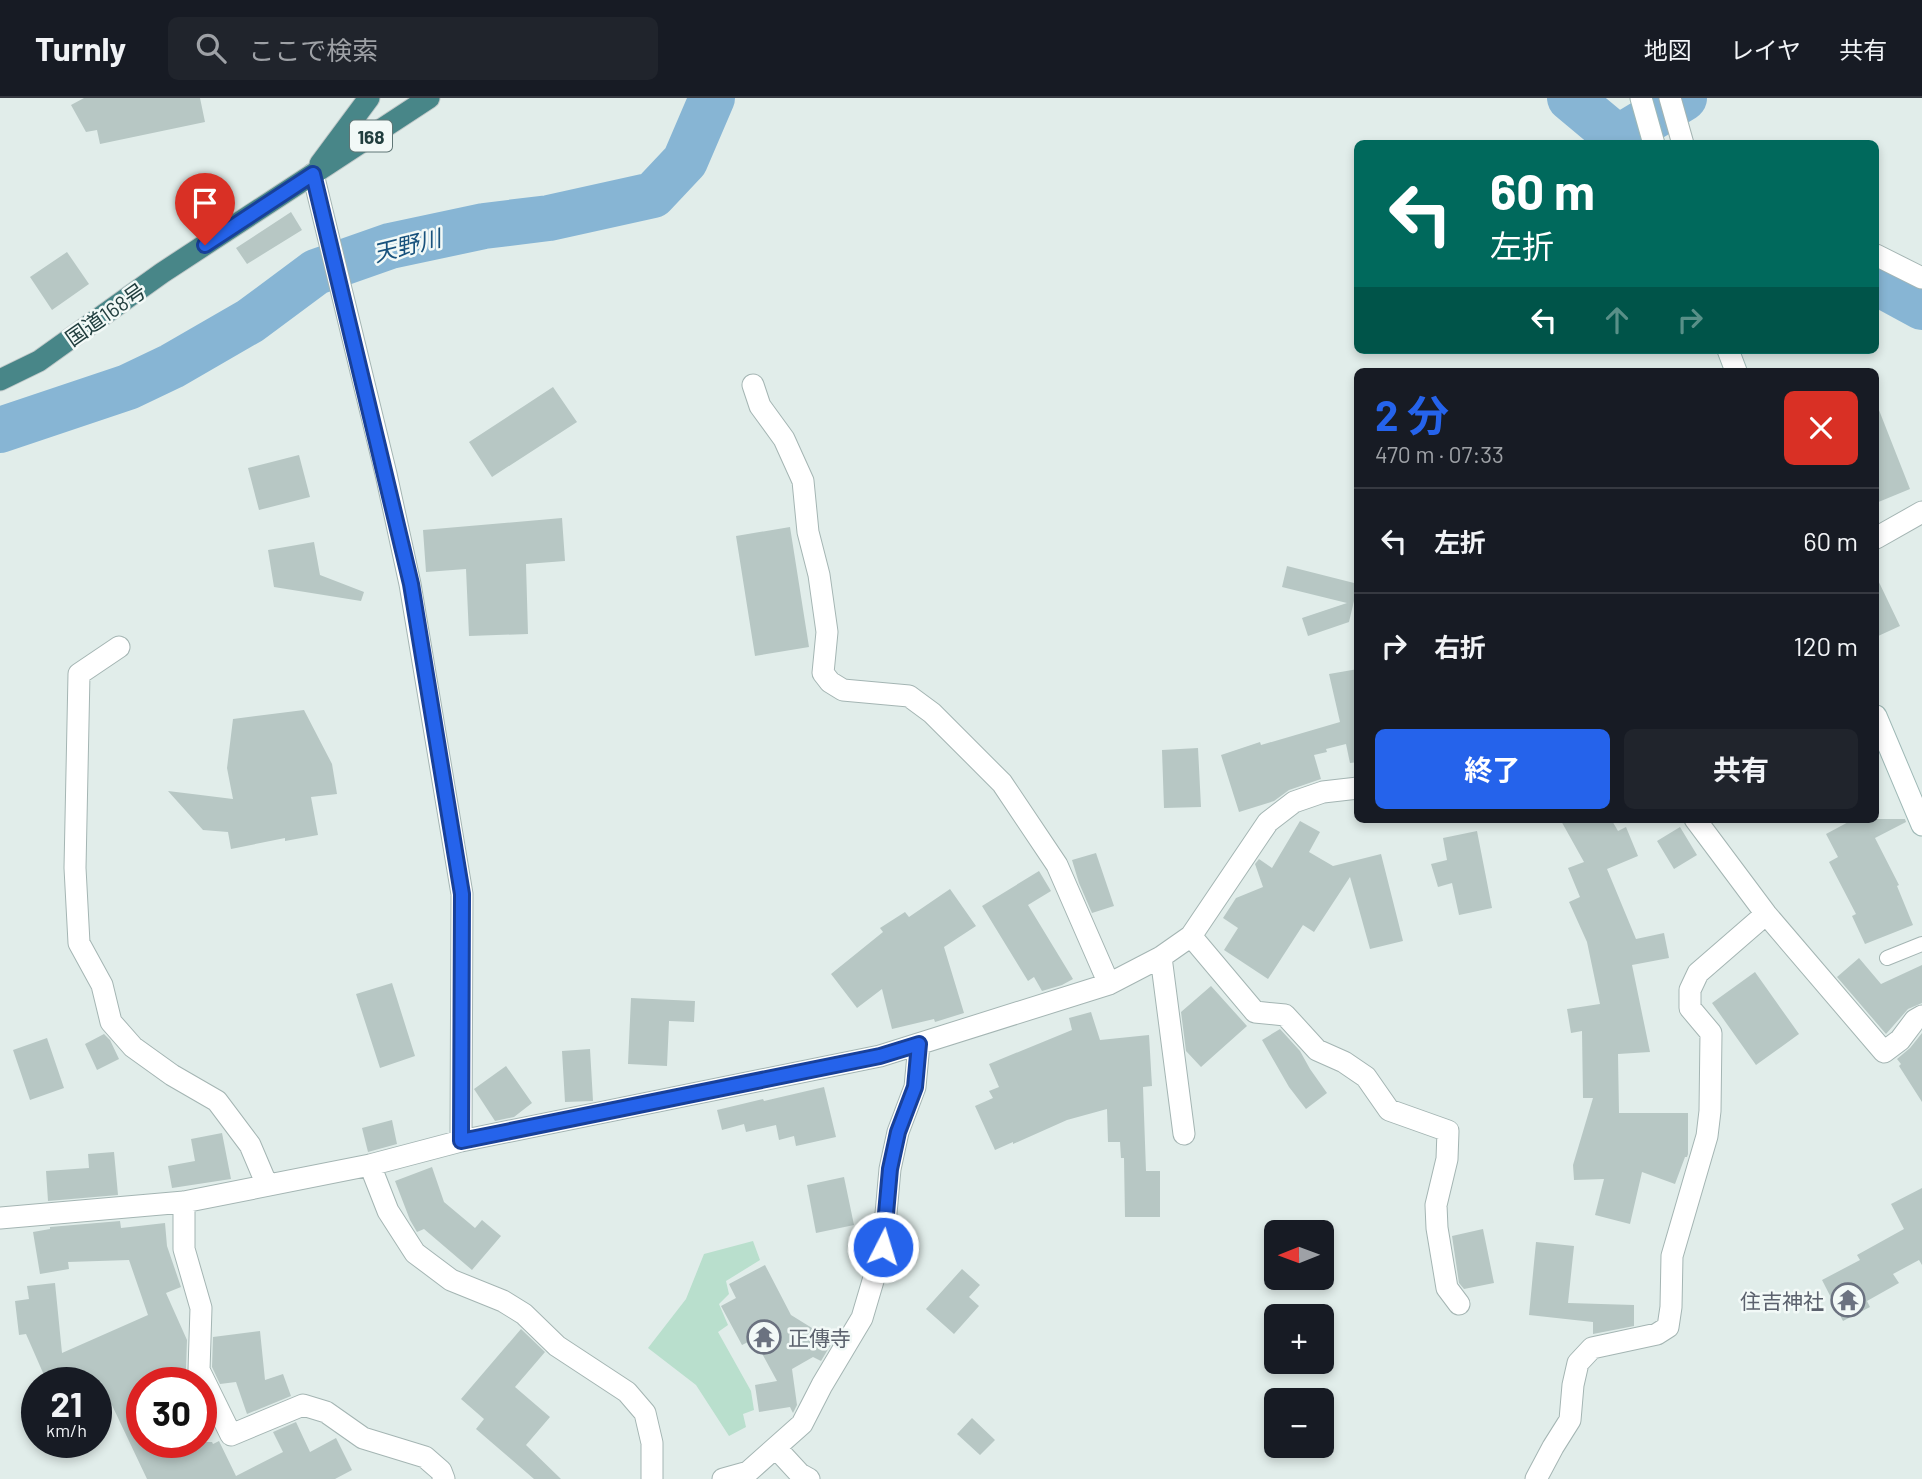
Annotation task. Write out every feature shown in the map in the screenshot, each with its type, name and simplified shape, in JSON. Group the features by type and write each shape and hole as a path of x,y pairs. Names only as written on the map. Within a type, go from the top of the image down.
{"highway":[{"name":"国道168号","path":"313,175 369,98"},
{"name":"国道168号","path":"0,380 38,361 162,273 429,98"}],"street":[{"path":"1670,98 1682,140"},
{"path":"1643,105 1653,140"},
{"path":"313,175 411,584 462,894 461,1141"},
{"path":"1879,256 1922,278"},
{"path":"753,386 760,406 784,439 803,481 808,532 819,575 827,632 823,673 830,682 843,690 909,696 932,713 1002,783 1057,865 1109,984"},
{"path":"1879,536 1922,512"},
{"path":"119,647 79,674 75,868 79,943 102,985 111,1022 133,1046 217,1101 250,1145 267,1185"},
{"path":"1879,723 1922,825"},
{"path":"0,1218 184,1202 370,1165 461,1141 880,1056 1109,984 1161,957 1191,936 1268,822 1294,802 1323,792 1354,788"},
{"path":"1698,823 1766,914 1884,1052 1900,1040 1915,1020 1922,1016"},
{"path":"1536,1479 1570,1420 1578,1363 1592,1348 1657,1334 1668,1327 1672,1256 1707,1136 1710,1111 1711,1033 1690,1008 1690,990 1698,973 1766,914"},
{"path":"1191,936 1255,1012 1285,1015 1317,1050 1344,1062 1366,1077 1389,1110 1448,1131 1447,1159 1436,1205 1437,1228 1447,1288 1460,1304"},
{"path":"1161,957 1184,1134"},
{"path":"723,1479 748,1472 802,1424 862,1318 883,1247 890,1169 898,1132 915,1087 919,1044"},
{"path":"370,1165 388,1211 415,1253 451,1280 503,1301 524,1314 557,1346 627,1392 645,1413 652,1443 652,1479"},
{"path":"184,1202 184,1249 201,1308 199,1370 231,1435 303,1405 326,1412 363,1438 425,1457 441,1471 444,1479"},
{"path":"776,1448 800,1474 809,1479"}],"lane":[{"path":"1887,958 1922,944"}],"green space":[{"path":"753,1241 760,1260 726,1281 729,1294 719,1304 728,1325 718,1332 751,1391 754,1410 743,1414 746,1427 729,1436 696,1385 648,1348 686,1299 704,1254"}],"building":[{"path":"84,98 200,98 205,122 100,144 97,130 86,132 71,105"},
{"path":"291,212 302,230 247,264 236,248"},
{"path":"67,252 89,284 52,310 30,277"},
{"path":"553,387 577,422 492,477 469,442"},
{"path":"1879,410 1910,489 1879,502"},
{"path":"299,455 310,497 259,510 248,468"},
{"path":"562,518 565,561 526,564 528,634 469,636 466,569 426,572 423,530"},
{"path":"790,527 809,647 755,656 736,536"},
{"path":"314,542 320,575 364,592 361,601 274,587 268,550"},
{"path":"1287,566 1354,583 1354,601 1349,622 1308,636 1302,618 1347,603 1282,587"},
{"path":"1879,582 1900,626 1879,636"},
{"path":"1354,670 1354,762 1350,763 1346,744 1326,749 1327,752 1314,755 1321,779 1289,790 1274,801 1239,812 1221,755 1260,742 1261,745 1340,722 1329,674"},
{"path":"304,710 332,764 337,794 311,797 318,835 285,841 285,838 231,849 228,832 203,830 168,791 233,799 227,768 233,719"},
{"path":"1198,748 1201,807 1164,808 1162,750"},
{"path":"1879,819 1905,819 1906,822 1875,838 1899,885 1897,886 1913,925 1865,944 1852,916 1856,914 1829,862 1838,857 1826,834 1847,823 1879,823"},
{"path":"1300,821 1320,832 1309,852 1333,866 1381,854 1403,941 1370,949 1350,877 1314,932 1303,925 1268,979 1224,950 1238,928 1223,918 1236,898 1263,887 1255,864 1259,859 1272,868"},
{"path":"1562,823 1613,823 1618,831 1626,827 1638,856 1607,869 1636,939 1664,933 1669,958 1632,965 1650,1052 1618,1054 1619,1113 1688,1113 1688,1154 1675,1184 1642,1172 1630,1224 1595,1215 1604,1179 1574,1180 1573,1165 1593,1098 1583,1098 1582,1031 1571,1033 1567,1009 1600,1004 1587,942 1569,902 1580,897 1568,868 1584,862"},
{"path":"1680,827 1697,855 1674,869 1657,841"},
{"path":"1477,831 1492,908 1459,915 1452,883 1438,887 1431,864 1447,860 1443,838"},
{"path":"1096,853 1114,906 1092,913 1072,860"},
{"path":"1039,871 1051,891 1028,905 1073,979 1042,991 1034,977 1028,981 982,906"},
{"path":"950,889 976,926 944,947 964,1013 935,1022 934,1019 892,1029 882,989 857,1008 831,974 883,932 880,928 905,912 909,917"},
{"path":"1859,958 1881,984 1922,965 1922,1003 1908,1009 1886,1034 1837,977"},
{"path":"1755,972 1799,1034 1756,1065 1712,1003"},
{"path":"392,983 415,1056 380,1068 356,994"},
{"path":"1211,986 1247,1026 1201,1067 1186,1051 1181,1012"},
{"path":"631,998 695,1001 694,1022 669,1021 667,1066 628,1064"},
{"path":"1091,1012 1100,1040 1149,1035 1152,1086 1143,1087 1146,1171 1160,1171 1160,1217 1125,1217 1124,1158 1121,1158 1120,1142 1108,1142 1107,1109 1067,1120 995,1150 975,1106 993,1098 989,1091 999,1087 989,1064 1072,1030 1069,1018"},
{"path":"1280,1029 1300,1051 1327,1093 1306,1109 1289,1087 1262,1040"},
{"path":"1922,1033 1922,1102 1897,1059"},
{"path":"104,1034 119,1059 97,1070 85,1044"},
{"path":"47,1038 64,1088 30,1100 13,1050"},
{"path":"590,1049 593,1101 565,1102 562,1051"},
{"path":"506,1066 532,1103 514,1117 495,1121 474,1089"},
{"path":"824,1087 836,1137 796,1146 794,1136 779,1140 776,1125 746,1132 744,1124 722,1130 717,1110"},
{"path":"392,1120 397,1144 368,1152 362,1128"},
{"path":"222,1133 231,1179 172,1188 168,1166 195,1161 191,1139"},
{"path":"114,1152 118,1195 48,1201 46,1171 89,1168 88,1154"},
{"path":"432,1167 444,1202 475,1228 482,1220 501,1236 472,1270 424,1229 417,1232 410,1220 395,1181"},
{"path":"844,1177 854,1225 816,1233 807,1185"},
{"path":"1922,1188 1922,1265 1919,1260 1893,1274 1899,1283 1867,1301 1870,1307 1843,1321 1822,1280 1860,1260 1857,1255 1904,1229 1891,1204"},
{"path":"120,1221 121,1228 165,1223 167,1246 181,1287 166,1293 187,1340 186,1367 126,1367 126,1435 112,1405 112,1367 40,1367 26,1334 19,1335 15,1301 29,1299 27,1286 55,1283 62,1353 148,1315 129,1260 68,1262 69,1269 40,1274 33,1232 50,1227"},
{"path":"1483,1229 1494,1283 1464,1289 1459,1283 1452,1236"},
{"path":"1536,1242 1574,1246 1568,1303 1634,1305 1634,1326 1593,1334 1593,1322 1529,1315"},
{"path":"765,1265 791,1315 833,1341 821,1361 813,1357 792,1369 797,1405 793,1413 790,1407 759,1412 755,1385 777,1381 754,1339 742,1345 721,1306 736,1298 729,1284"},
{"path":"962,1269 980,1285 969,1297 979,1306 954,1334 926,1309"},
{"path":"521,1329 545,1352 515,1387 550,1417 526,1445 561,1479 534,1479 476,1429 484,1419 461,1399"},
{"path":"260,1331 265,1380 283,1374 291,1396 247,1414 236,1382 220,1384 217,1367 212,1367 213,1337"},
{"path":"972,1418 995,1440 980,1455 957,1434"},
{"path":"296,1422 310,1452 336,1438 352,1470 335,1479 147,1479 137,1458 217,1458 219,1441 236,1476 283,1452 273,1432"}],"waterway":[{"name":"天野川","path":"0,430 128,387 172,366 250,321 316,272 390,246 484,226 549,218 653,195 685,161 712,98"},
{"name":"天野川","path":"1570,98 1620,140"},
{"path":"1618,138 1684,98"},
{"name":"天野川","path":"1879,284 1922,307"}],"place":[{"name":"住吉神社","path":"1848,1300"},
{"name":"正傳寺","path":"764,1337"}],"route":[{"path":"205,245 313,174 411,584 462,894 461,1141 880,1056 919,1044 915,1087 898,1132 890,1169 883,1247"}]}
